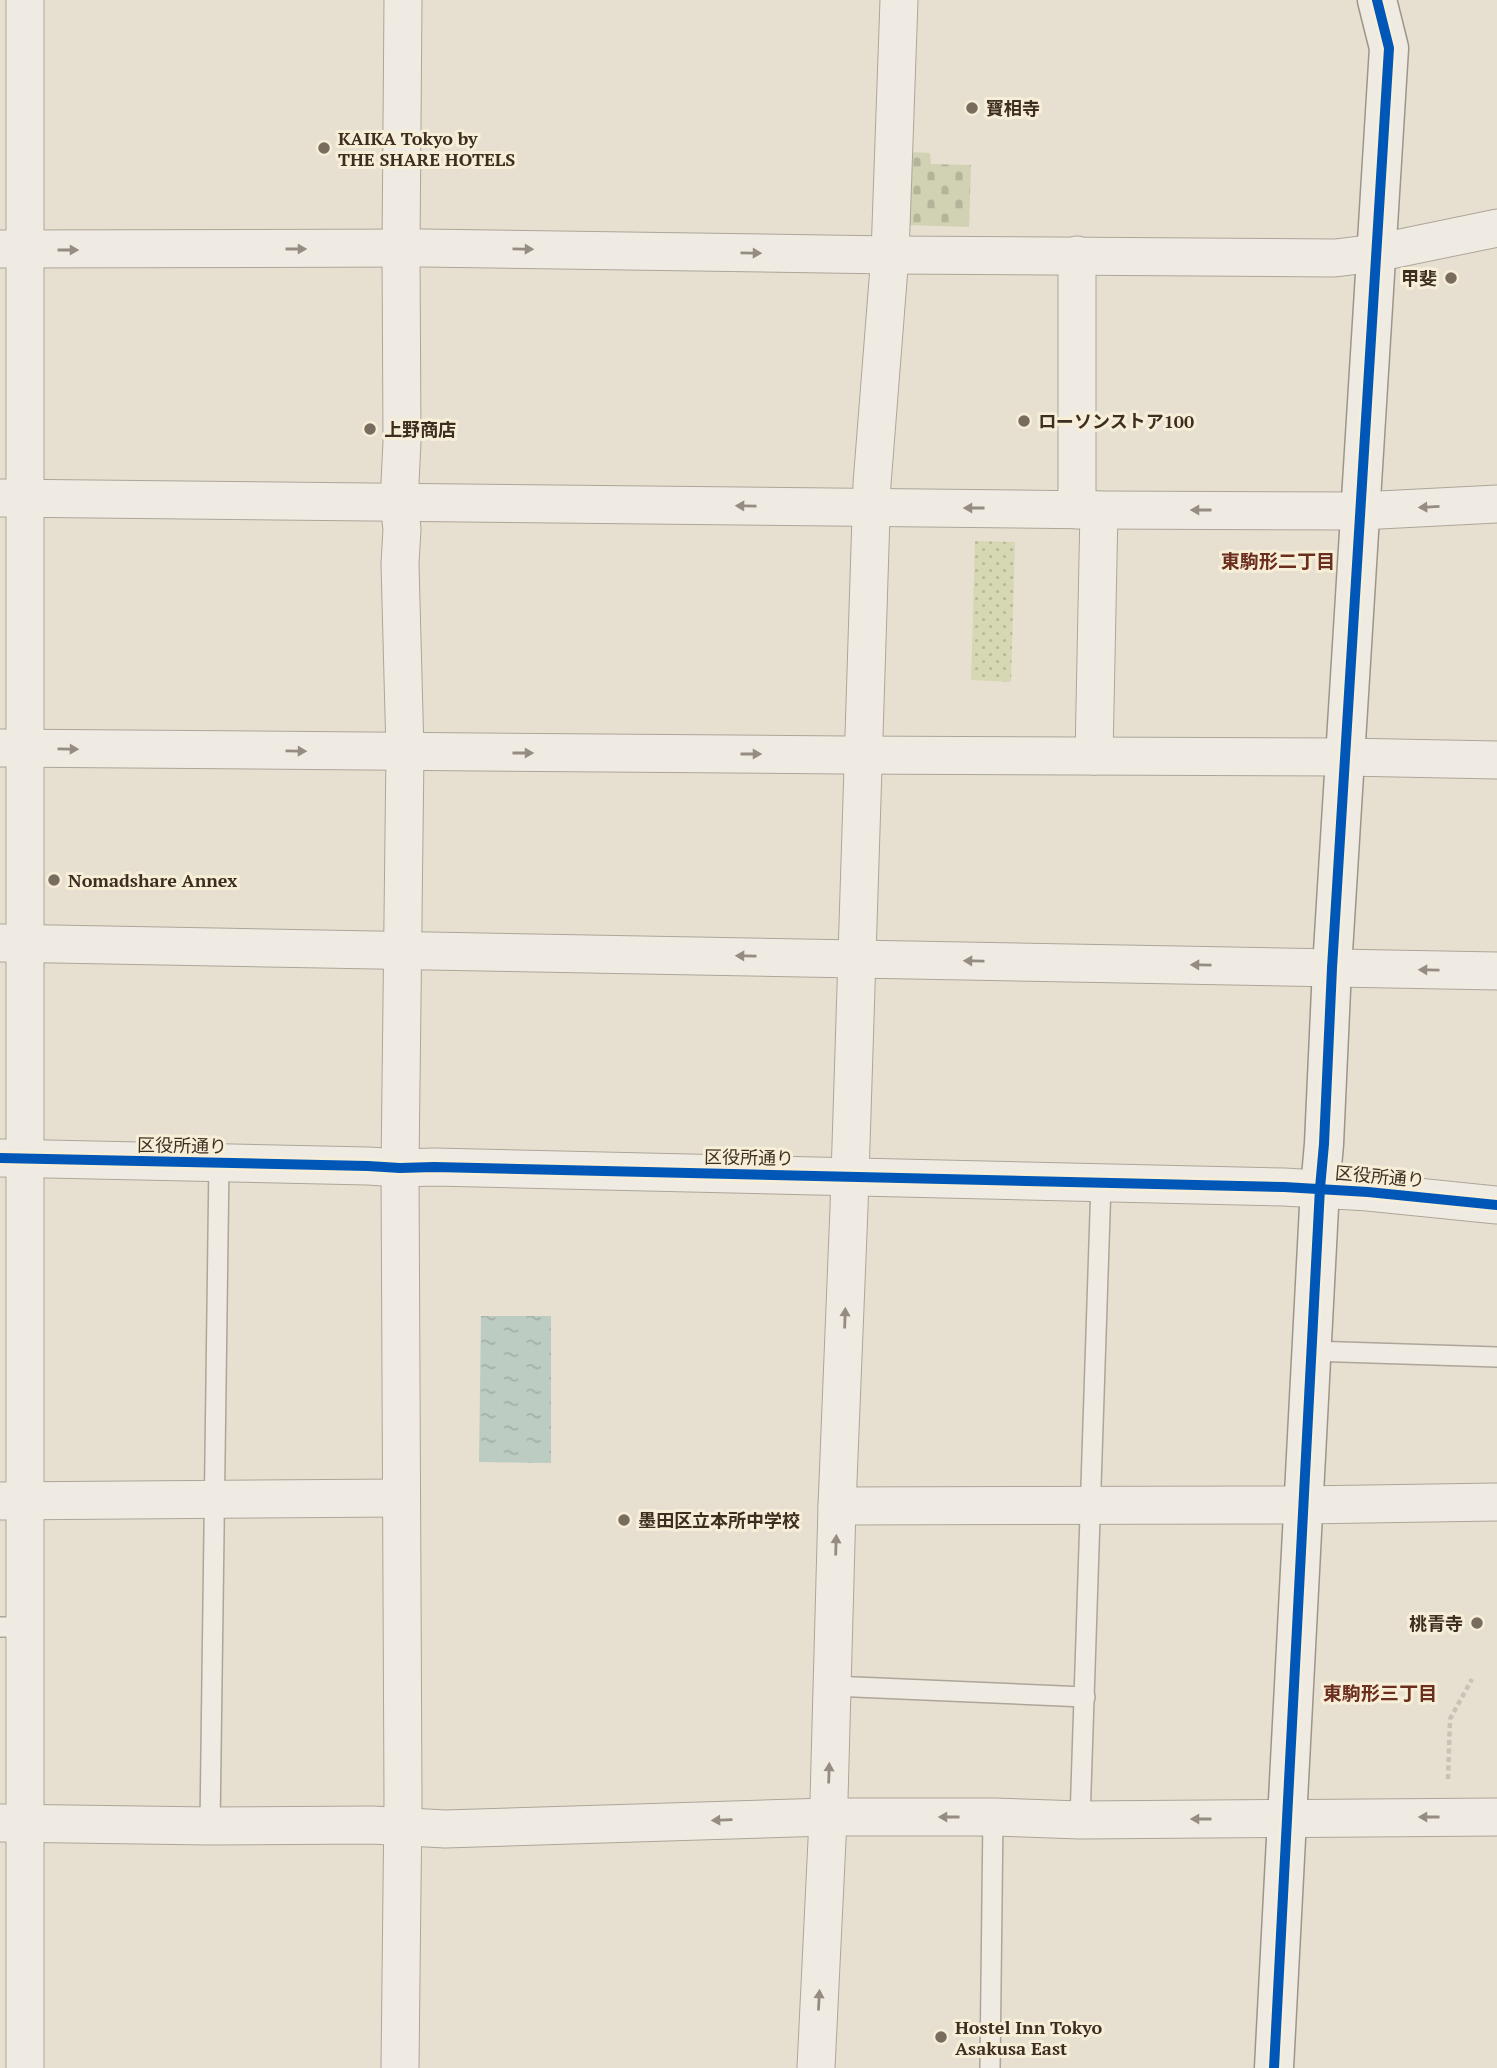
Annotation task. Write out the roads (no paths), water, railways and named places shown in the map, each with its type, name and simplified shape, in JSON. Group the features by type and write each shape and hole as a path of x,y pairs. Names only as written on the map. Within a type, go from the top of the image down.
{"street":[{"path":"25,0 13,250 13,498 19,660 13,748 12,1158 12,1823 25,2068"},
{"path":"400,2068 403,1828 400,1168 405,752 400,564 402,529 399,503 402,442 403,0"},
{"path":"816,2068 828,1817 872,508 890,255 899,0"},
{"path":"1274,2068 1310,1351 1389,48 1377,0"},
{"path":"13,250 401,248 1335,258 1376,253 1497,228"},
{"path":"1077,255 1088,510 1094,756"},
{"path":"13,498 1088,510 1360,511 1497,504"},
{"path":"13,748 1497,760"},
{"path":"13,943 1497,971"},
{"name":"区役所通り","path":"12,1158 1320,1188 1497,1205"},
{"path":"12,1500 401,1498"},
{"path":"837,1506 1497,1502"},
{"path":"12,1823 372,1825 445,1829 828,1817 1080,1819 1497,1816"}],"lane":[{"path":"210,1826 219,1163"},
{"path":"1080,1819 1101,1183"},
{"path":"1310,1351 1497,1357"},
{"path":"832,1686 1085,1697"},
{"path":"990,2068 993,1817"}],"water":[{"path":"481,1316 551,1316 551,1463 479,1462"}],"place":[{"name":"寶相寺","path":"972,108"},
{"name":"KAIKA Tokyo by THE SHARE HOTELS","path":"324,148"},
{"name":"甲斐","path":"1451,278"},
{"name":"ローソンストア100","path":"1024,421"},
{"name":"上野商店","path":"370,429"},
{"name":"Nomadshare Annex","path":"54,880"},
{"name":"墨田区立本所中学校","path":"624,1520"},
{"name":"桃青寺","path":"1477,1623"},
{"name":"Hostel Inn Tokyo Asakusa East","path":"941,2037"}],"district":[{"name":"東駒形二丁目","path":"1278,560"},
{"name":"東駒形三丁目","path":"1380,1692"}]}
